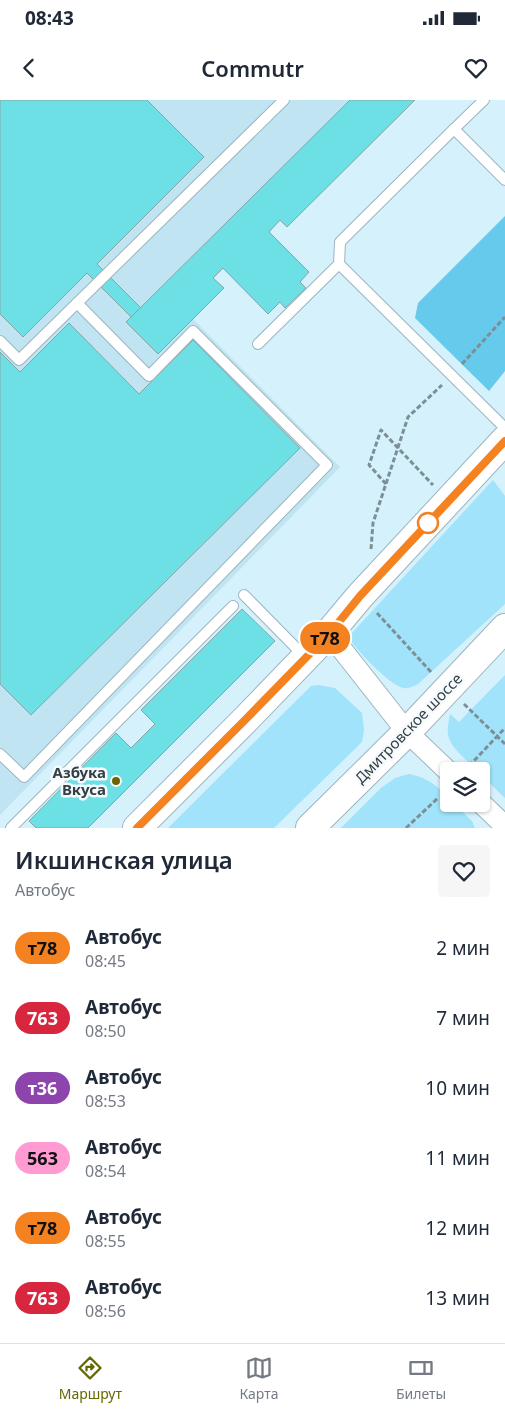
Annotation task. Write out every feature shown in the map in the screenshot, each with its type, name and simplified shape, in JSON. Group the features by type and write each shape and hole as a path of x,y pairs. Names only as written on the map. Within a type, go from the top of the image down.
{"main road":[{"path":"137,828 330,633 360,596 505,440"},
{"name":"Дмитровское шоссе","path":"310,828 407,732 505,628"}],"street":[{"path":"330,633 407,732 440,763"},
{"path":"490,812 503,825"}],"lane":[{"path":"0,341 19,360 284,100"},
{"path":"258,344 339,264 340,242 484,100"},
{"path":"454,129 505,180"},
{"path":"339,264 505,428"},
{"path":"0,754 24,777 327,465 193,331 149,376 77,303"},
{"path":"244,595 306,658"},
{"path":"17,826 233,606"}],"path":[{"path":"370,557 372,523 408,417 451,376 505,317"},
{"path":"386,484 369,466 381,430 435,488"},
{"path":"376,613 431,672"},
{"path":"463,704 505,744"},
{"path":"473,762 505,728"},
{"path":"406,828 438,798"}],"shaded area":[{"path":"0,100 415,100 287,227 280,221 269,231 309,272 300,282 306,288 285,308 280,302 268,314 223,269 214,278 224,288 193,319 340,467 0,815"},
{"path":"505,216 505,371 489,391 415,318 418,303"},
{"path":"493,480 505,496 505,604 418,684 409,688 403,688 390,681 361,653 351,641 352,633"},
{"path":"505,675 505,798 490,784 490,762 469,762 451,742 448,735 450,714 459,722"},
{"path":"318,685 335,688 362,713 364,730 362,742 274,828 168,828 311,686"},
{"path":"409,774 427,780 440,790 440,812 462,812 472,821 475,828 341,828 381,788 395,778"}],"building":[{"path":"0,100 147,100 204,157 97,264 141,308 131,317 87,273 23,337 0,314"},
{"path":"350,100 415,100 287,227 280,220 269,232 309,272 300,282 306,288 285,308 280,302 268,314 223,268 213,278 224,288 158,354 126,322"},
{"path":"69,323 139,394 193,340 300,448 31,715 0,684 0,352 20,372"},
{"path":"242,609 275,641 88,828 36,828 29,821 116,733 131,748 155,724 141,710"}],"bus line":[{"name":"т78","path":"137,828 330,633 360,596 505,441"}],"place":[{"name":"Азбука Вкуса","path":"116,781"}]}
